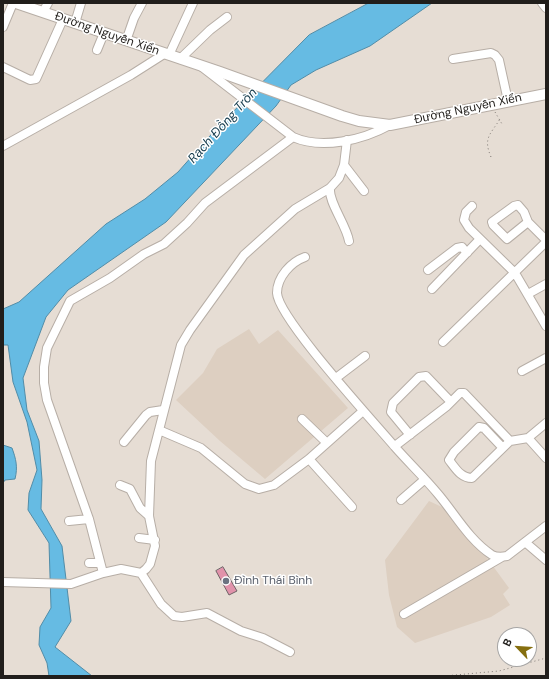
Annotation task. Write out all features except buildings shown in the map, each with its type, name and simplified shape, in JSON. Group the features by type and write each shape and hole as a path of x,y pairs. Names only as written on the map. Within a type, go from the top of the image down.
{"main road":[{"name":"Đường Nguyễn Xiển","path":"14,3 46,8 63,19 167,55 198,64 220,76 359,121 390,125 546,94"}],"street":[{"path":"3,27 14,3"},
{"path":"74,23 81,3"},
{"path":"126,41 134,18 142,3"},
{"path":"3,146 167,55 193,3"},
{"path":"542,3 546,8"},
{"path":"180,59 210,30 228,17"},
{"path":"3,67 30,80 36,79 63,19"},
{"path":"97,50 104,33"},
{"path":"453,59 491,52 495,55 499,60 508,101"},
{"name":"Đường Nguyễn Xiển","path":"220,76 293,137 304,141 347,140 374,134 390,125"},
{"path":"103,573 89,519 47,400 44,383 44,366 47,348 70,301 110,278 144,254 164,244 187,223 205,202 293,137"},
{"path":"141,573 150,564 155,540 149,516 151,461 163,410 181,346 194,324 244,255 295,209 330,188 340,178 344,165 347,140"},
{"path":"344,165 364,191"},
{"path":"330,188 330,195 345,227 349,241"},
{"path":"443,342 546,241 528,222 524,212 516,205 492,222 493,225 507,239 528,222"},
{"path":"472,206 466,212 464,220 480,239 515,273 546,326"},
{"path":"432,289 480,239"},
{"path":"428,270 457,248 462,248 467,253"},
{"path":"305,257 298,260 288,268 280,280 277,293 281,306 300,334 363,411 437,493 469,535 493,556 502,557"},
{"path":"528,294 546,284"},
{"path":"336,378 365,356"},
{"path":"522,371 546,358"},
{"path":"410,435 391,412 391,408 393,403 419,377 426,376 451,402"},
{"path":"395,446 451,402 460,393 464,393 510,441"},
{"path":"124,442 146,415 150,412 163,410"},
{"path":"159,430 201,448 245,484 259,489 274,485 309,459 363,411"},
{"path":"302,419 327,443"},
{"path":"502,448 484,428 479,427 454,452 449,460 459,473 466,478 472,478 510,441 528,438 546,423"},
{"path":"528,438 546,458"},
{"path":"309,459 352,507"},
{"path":"401,500 424,480"},
{"path":"120,485 130,489 140,508 149,516"},
{"path":"69,521 89,519"},
{"path":"404,614 502,557 507,556 546,526"},
{"path":"139,538 155,540"},
{"path":"525,542 546,560"},
{"path":"89,563 100,563"},
{"path":"3,582 71,584 103,573 121,569 141,573 160,604 174,616 182,617 207,613 241,631 263,638 290,652"}],"path":[{"path":"490,105 502,124"},
{"path":"491,157 487,147 488,135 500,119"},
{"path":"444,676 499,671 546,658"}],"shaded area":[{"path":"249,329 259,344 278,330 348,408 265,479 220,441 176,400 203,373 217,349"},
{"path":"429,501 444,508 468,532 509,588 503,594 510,605 491,617 415,643 397,627 389,595 385,560"}],"water":[{"name":"Rạch Đồng Tròn","path":"369,3 432,3 370,46 316,70 291,85 276,106 166,222 68,290 46,317 23,378 27,410 39,441 42,480 41,509 62,546 71,621 55,647 92,676 49,676 47,663 39,645 40,627 51,608 49,543 28,510 29,493 37,470 27,422 13,382 8,345 3,345 3,309 19,302 106,224 145,199 178,172 217,128 309,35"},
{"path":"3,445 12,448 15,459 16,475 15,479 5,480 3,483"}],"place":[{"name":"Đình Thái Bình","path":"226,581"}]}
